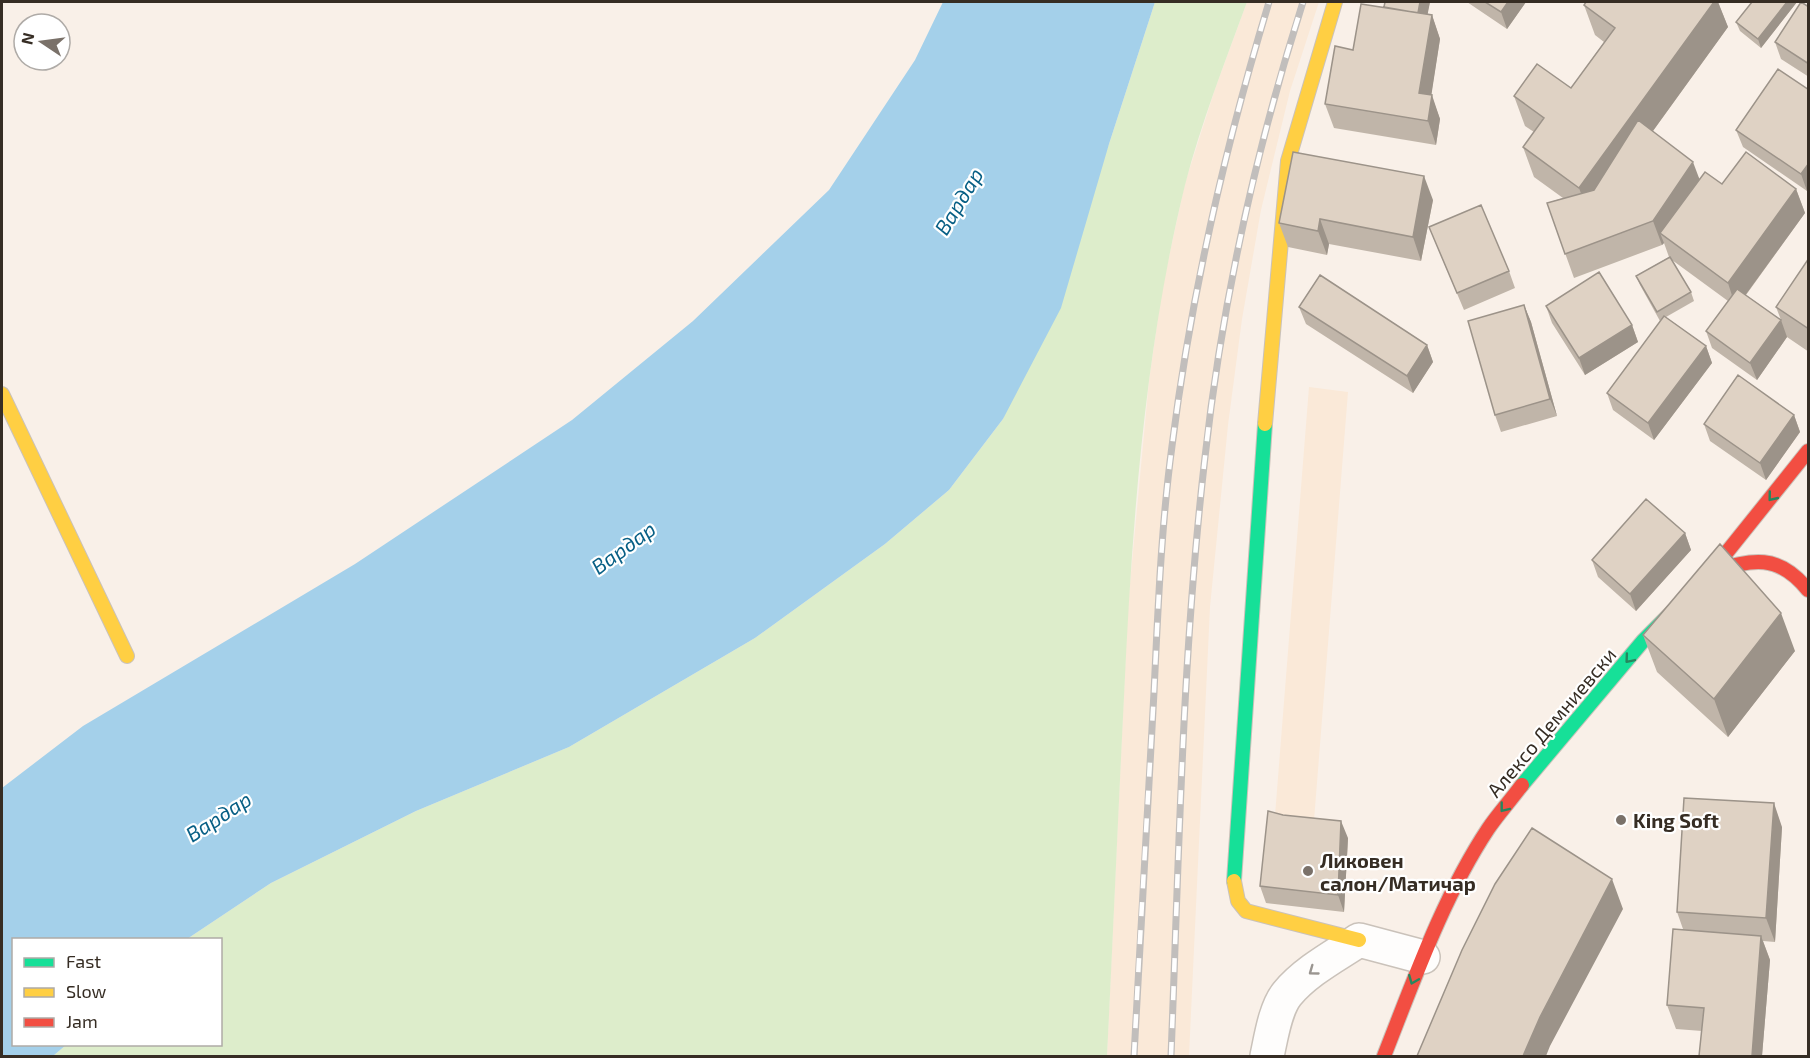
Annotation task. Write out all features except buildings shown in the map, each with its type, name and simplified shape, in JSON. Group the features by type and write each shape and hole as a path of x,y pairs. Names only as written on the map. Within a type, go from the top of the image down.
{"street":[{"path":"1335,2 1288,161 1270,342 1234,885 1238,901 1246,911 1423,957"},
{"path":"2,394 127,656"},
{"name":"Алексо Демниевски","path":"1384,1056 1423,957 1451,895 1488,829 1643,641 1711,572 1809,451"},
{"path":"1711,572 1757,560 1779,564 1803,581 1809,590"},
{"path":"1267,1056 1272,1028 1286,995 1308,974 1359,940"}],"shaded area":[{"path":"1247,2 1319,2 1290,91 1261,210 1242,319 1228,425 1210,607 1189,1056 1107,1056 1128,605 1149,381 1162,289 1185,183 1215,89"},
{"path":"1309,387 1348,392 1313,833 1274,828"}],"green space":[{"path":"1155,2 1247,2 1206,116 1185,185 1159,311 1150,375 1131,568 1107,1056 53,1056 65,1046 222,1046 222,938 188,938 271,883 416,811 569,747 755,638 885,544 949,490 1003,419 1109,144"}],"water":[{"name":"Вардар","path":"943,2 1155,2 1109,144 1061,308 1003,419 949,490 885,544 755,638 569,747 416,811 271,883 188,938 12,938 12,1046 65,1046 53,1056 2,1056 2,788 83,726 355,564 572,420 693,321 829,190 915,60"}],"railway":[{"path":"1134,1056 1160,569 1172,446 1189,333 1211,222 1238,111 1269,2"},
{"path":"1171,1056 1186,682 1197,532 1212,399 1231,284 1256,170 1270,113 1303,2"}],"traffic: fast":[{"path":"1234,881 1265,424"},
{"path":"1522,785 1643,641 1680,604"}],"traffic: slow":[{"path":"1265,424 1288,161 1335,2"},
{"path":"2,394 127,656"},
{"path":"1234,881 1238,901 1246,911 1359,940"}],"traffic: jam":[{"path":"1680,604 1711,572 1808,451"},
{"path":"1711,572 1740,564 1764,562 1786,570 1808,590"},
{"path":"1384,1056 1430,940 1457,882 1488,829 1522,785"}],"place":[{"name":"King Soft","path":"1621,820"},
{"name":"Ликовен салон/Матичар","path":"1308,871"}]}
